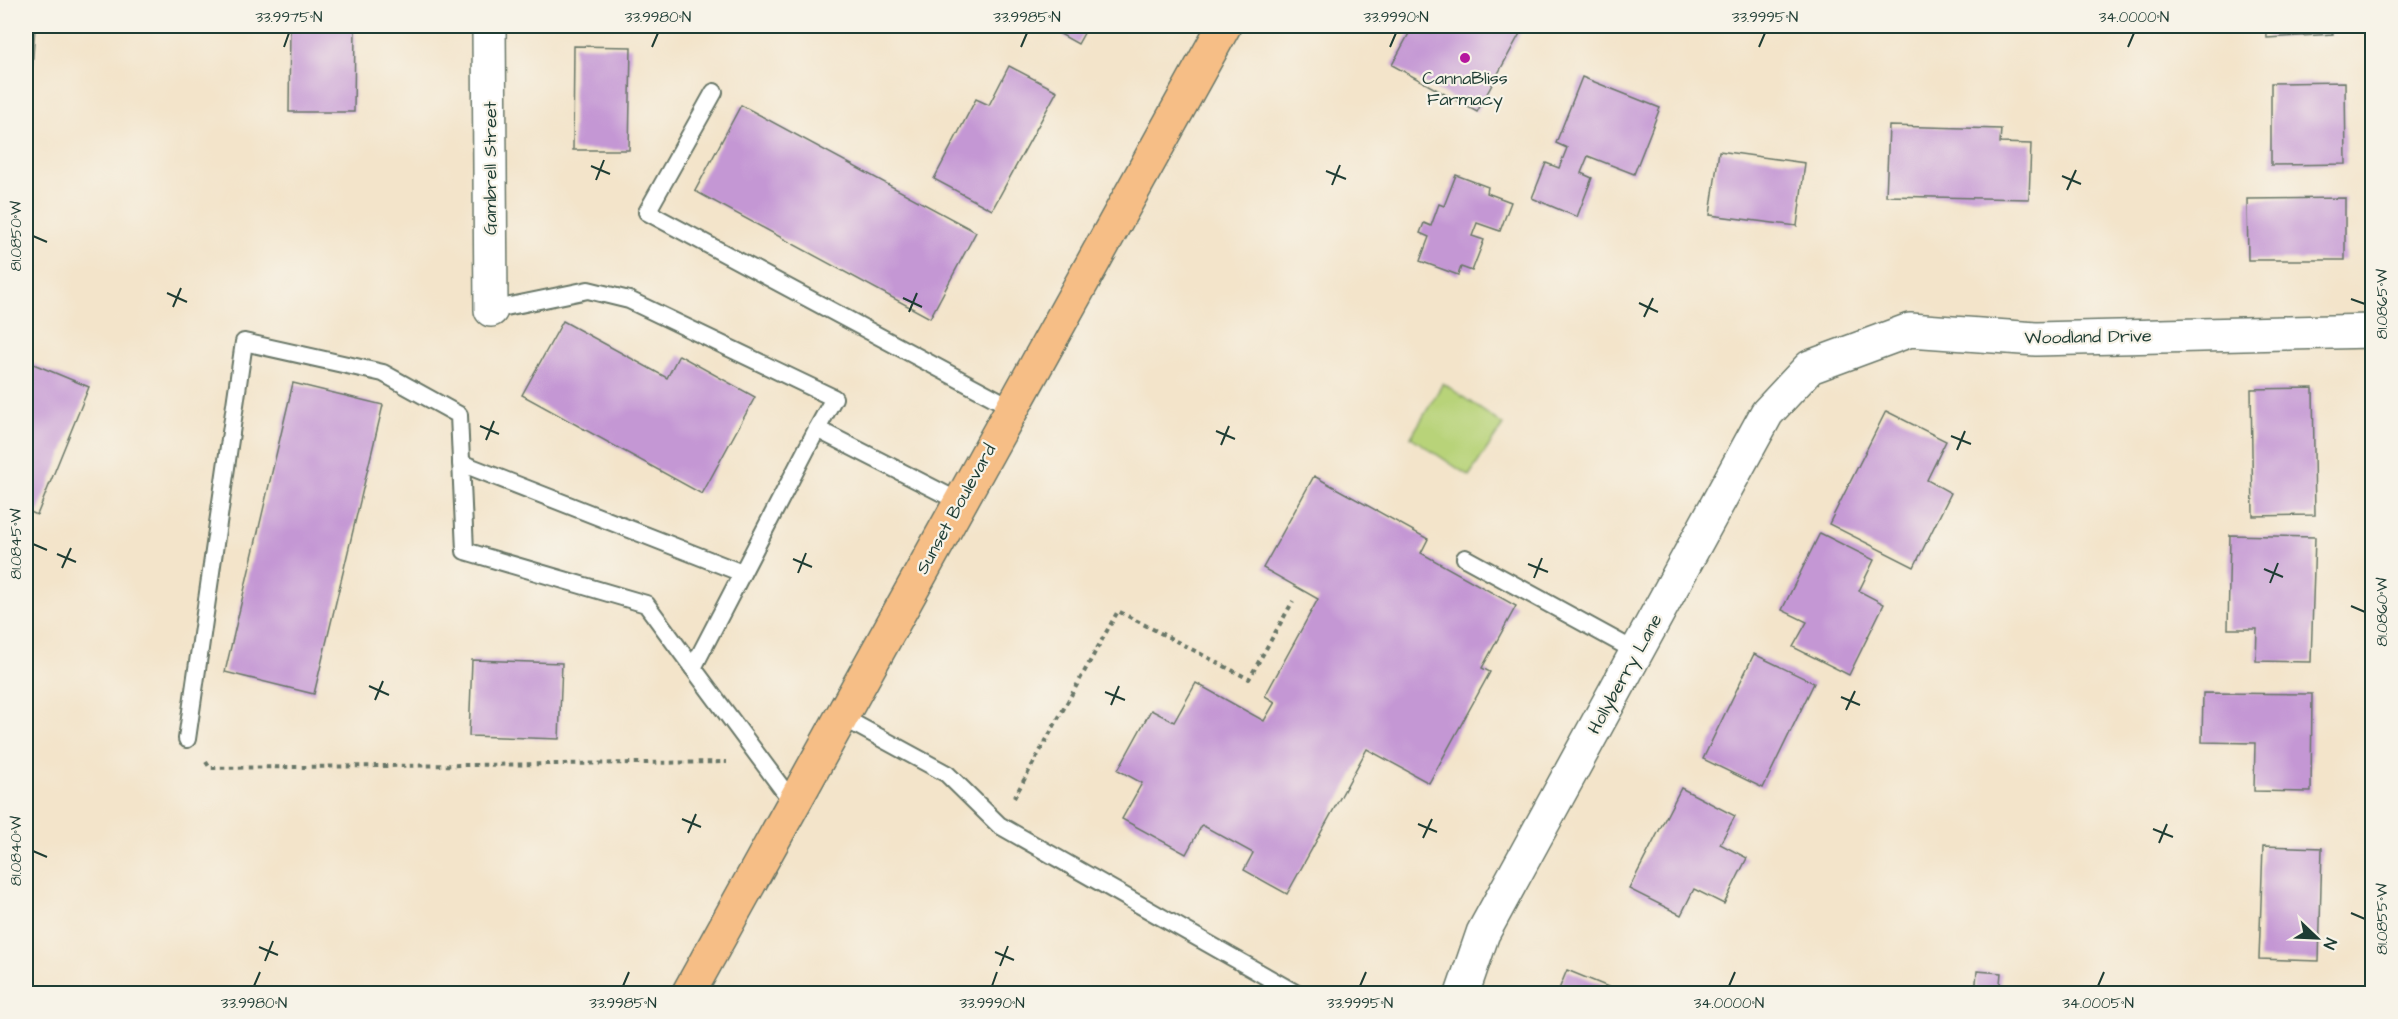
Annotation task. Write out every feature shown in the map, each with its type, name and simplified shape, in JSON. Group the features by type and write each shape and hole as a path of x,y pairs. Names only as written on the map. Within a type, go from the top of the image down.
{"main road":[{"name":"Sunset Boulevard","path":"688,993 1224,26"}],"street":[{"name":"Gambrell Street","path":"489,26 491,310"},
{"name":"Woodland Drive","path":"1810,368 1910,330 2036,339 2373,331"},
{"name":"Hollyberry Lane","path":"1462,993 1483,933 1767,413 1810,368"}],"lane":[{"path":"714,92 647,212 1013,408"},
{"path":"491,310 588,290 629,300 834,398 693,668"},
{"path":"187,739 244,342 383,373 459,415 465,551 646,604 793,803"},
{"path":"817,429 960,502"},
{"path":"461,463 742,573"},
{"path":"1465,558 1637,652"},
{"path":"842,717 947,774 999,825 1297,993"}],"path":[{"path":"999,825 1118,611 1249,679 1293,601"},
{"path":"187,739 210,768 764,762"}],"green space":[{"path":"1443,383 1503,425 1469,476 1411,437"}],"building":[{"path":"26,26 35,26 31,87 26,87"},
{"path":"290,26 355,26 354,112 289,112"},
{"path":"1046,26 1088,26 1078,44"},
{"path":"1413,26 1524,26 1477,112 1392,65"},
{"path":"2266,26 2332,26 2333,34 2267,38"},
{"path":"574,46 631,47 629,150 573,150"},
{"path":"1009,66 1057,91 992,210 934,179 976,99 989,105"},
{"path":"1582,77 1660,108 1634,174 1588,156 1581,173 1592,178 1577,217 1532,198 1546,163 1559,168 1567,148 1556,143"},
{"path":"2345,82 2346,164 2271,165 2271,83"},
{"path":"741,105 976,232 930,318 695,191"},
{"path":"1889,126 2001,129 2000,143 2031,144 2029,199 1886,196"},
{"path":"1719,151 1805,163 1797,226 1710,215"},
{"path":"1456,175 1488,187 1487,193 1511,202 1500,231 1477,223 1472,236 1484,240 1472,271 1461,267 1458,275 1420,261 1429,237 1420,233 1424,223 1431,226 1439,204 1444,206"},
{"path":"2345,198 2345,260 2248,260 2247,199"},
{"path":"563,321 667,378 679,355 755,397 702,494 522,395"},
{"path":"31,363 89,387 37,515 26,510 26,377"},
{"path":"293,383 383,405 314,694 225,672"},
{"path":"2313,388 2315,515 2253,516 2251,389"},
{"path":"1886,411 1946,441 1927,480 1951,493 1914,567 1829,524"},
{"path":"1314,476 1428,539 1421,553 1516,606 1482,668 1490,672 1429,783 1367,749 1287,894 1244,870 1253,853 1202,825 1186,854 1122,819 1142,783 1118,770 1151,710 1174,722 1196,683 1264,721 1275,702 1265,696 1318,599 1263,568"},
{"path":"1820,533 1874,560 1859,591 1884,604 1849,675 1793,647 1807,622 1782,610"},
{"path":"2230,535 2315,537 2311,662 2256,661 2257,629 2228,629"},
{"path":"1754,654 1814,683 1763,788 1703,759"},
{"path":"472,660 562,663 559,739 469,736"},
{"path":"2203,693 2312,694 2311,792 2254,791 2255,743 2202,742"},
{"path":"1681,788 1735,816 1720,844 1747,858 1724,904 1694,889 1681,915 1629,889"},
{"path":"2263,846 2322,848 2319,961 2259,959"},
{"path":"1567,970 1623,993 1623,994 1557,994"},
{"path":"1977,971 2001,973 1999,994 1975,994"}],"place":[{"name":"CannaBliss Farmacy","path":"1465,58"}]}
